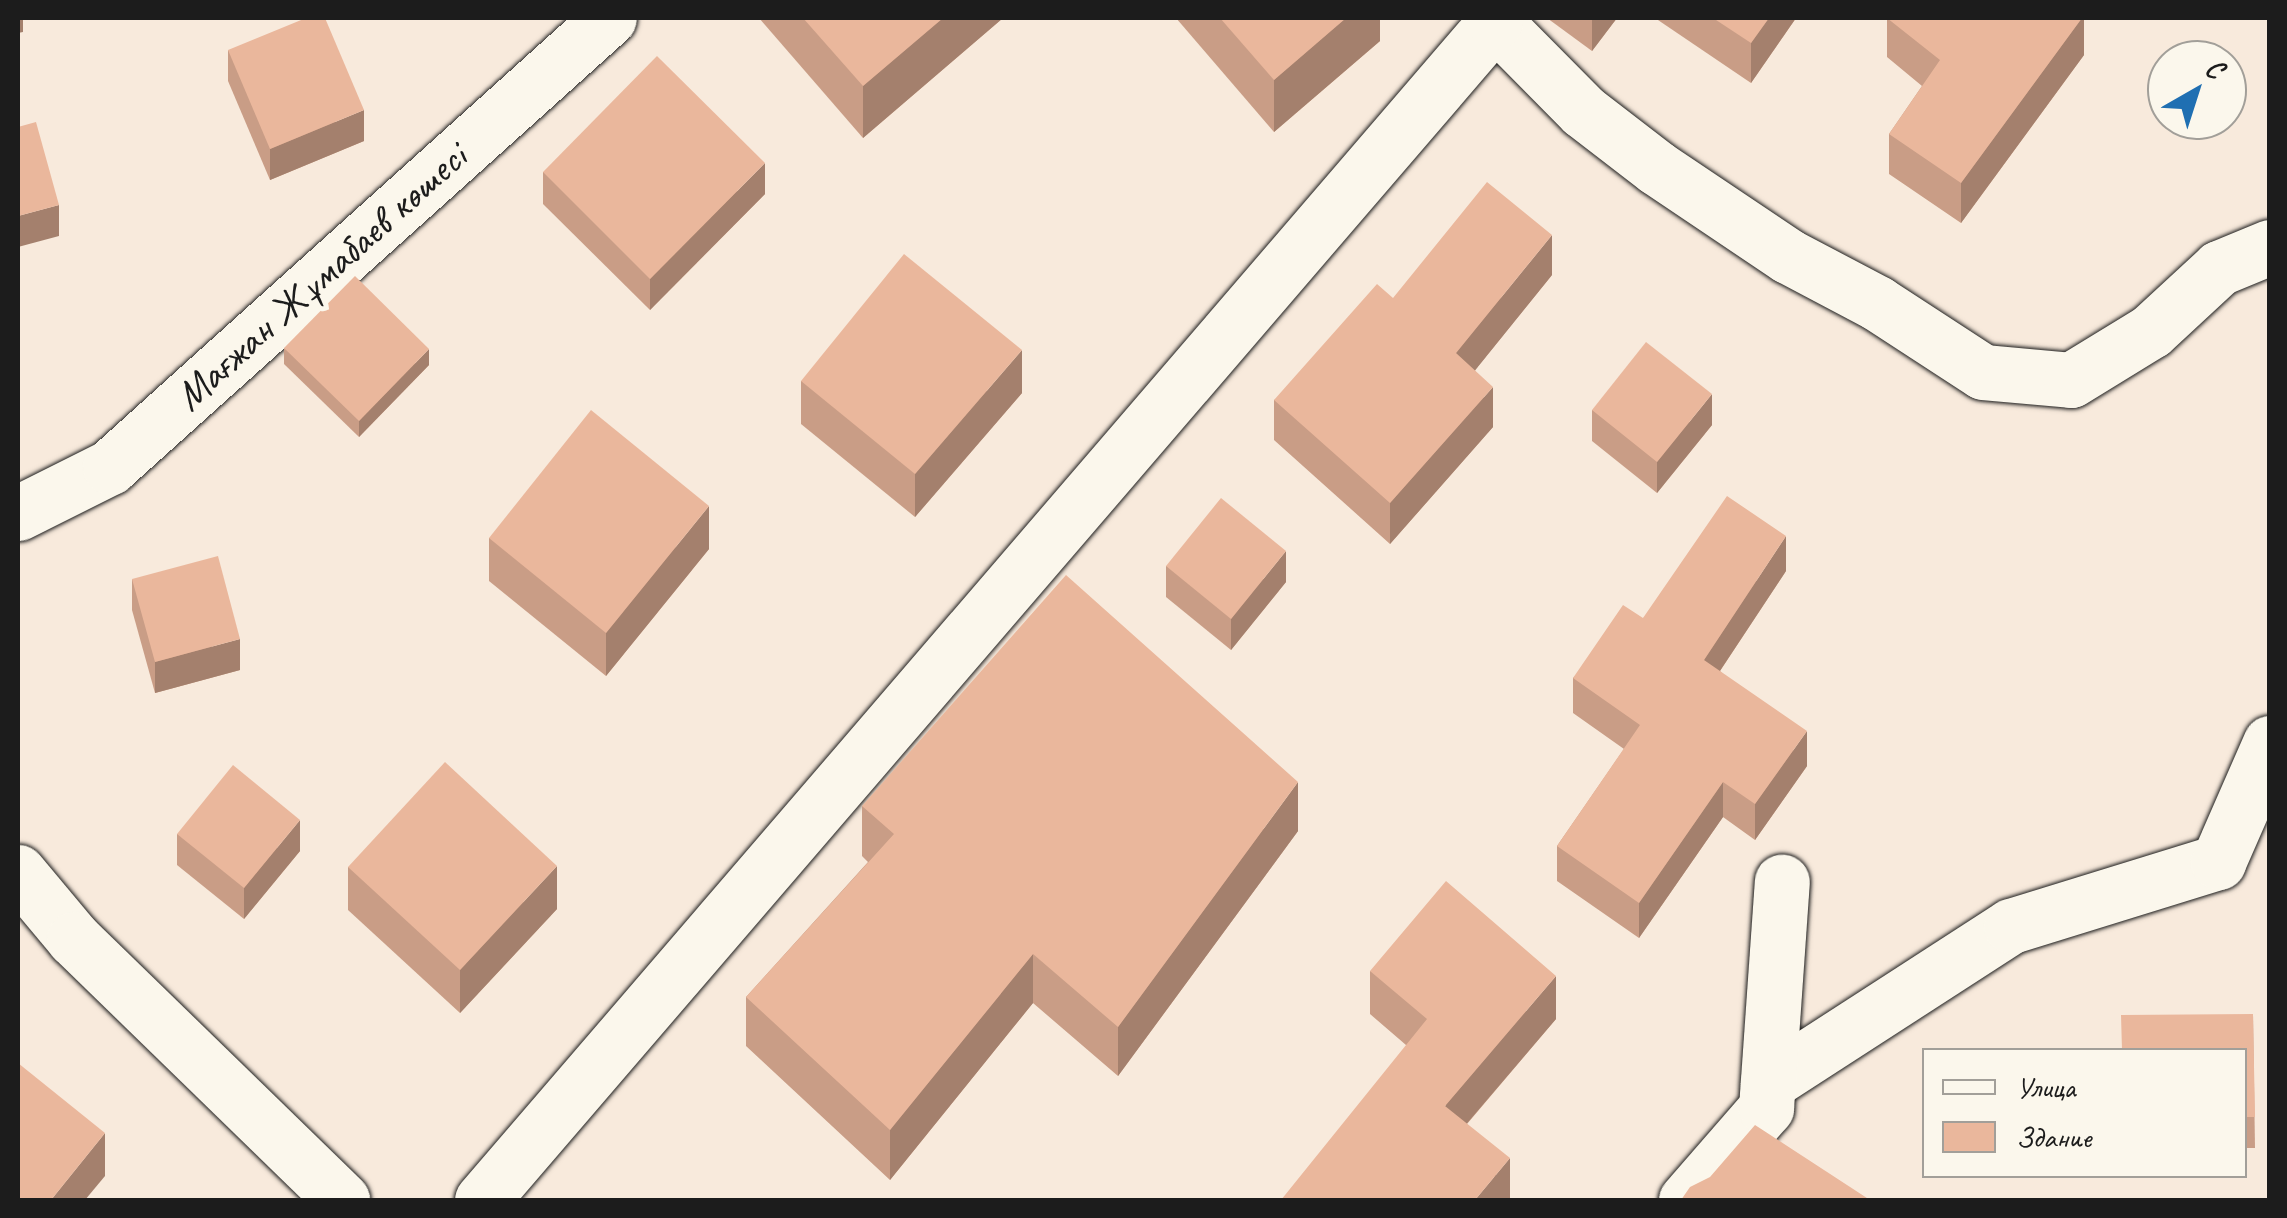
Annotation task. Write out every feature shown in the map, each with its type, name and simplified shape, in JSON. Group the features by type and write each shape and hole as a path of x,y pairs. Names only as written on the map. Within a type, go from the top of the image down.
{"street":[{"name":"Мағжан Жұмабаев көшесі","path":"18,513 110,467 609,18"},
{"path":"482,1200 1494,20 1583,111 1657,168 1788,256 1877,302 1984,372 2072,380 2151,330 2220,268 2270,247"},
{"path":"1768,1083 2011,926 2218,862 2270,744"},
{"path":"18,872 74,939 342,1200"},
{"path":"1686,1200 1766,1108 1782,882"}],"building":[{"path":"306,18 325,18 364,110 270,149 228,50"},
{"path":"803,18 943,18 863,86"},
{"path":"1220,18 1346,18 1274,80"},
{"path":"1713,18 1769,18 1751,43"},
{"path":"1887,18 2082,18 1961,183 1889,134 1940,60"},
{"path":"657,56 765,163 650,279 543,172"},
{"path":"36,122 59,205 18,216 18,127"},
{"path":"1487,182 1552,235 1456,353 1493,387 1390,503 1274,400 1377,284 1393,298"},
{"path":"904,254 1022,350 915,474 801,381"},
{"path":"355,276 429,349 359,421 284,348"},
{"path":"1646,342 1712,394 1657,462 1592,410"},
{"path":"591,410 709,506 606,633 489,538"},
{"path":"1727,496 1786,536 1704,660 1807,731 1755,804 1723,782 1639,903 1557,846 1640,725 1573,678 1623,605 1643,618"},
{"path":"1221,498 1286,551 1231,619 1166,566"},
{"path":"218,556 240,639 155,662 132,579"},
{"path":"1066,575 1298,782 1118,1027 1033,954 890,1130 746,997 894,834 862,806"},
{"path":"445,762 557,866 460,970 348,867"},
{"path":"233,765 300,820 244,888 177,834"},
{"path":"1446,881 1556,976 1445,1106 1510,1158 1475,1200 1281,1200 1427,1019 1370,971"},
{"path":"2253,1014 2255,1117 2247,1117 2247,1048 2122,1048 2121,1015"},
{"path":"18,1063 105,1133 51,1200 18,1200"},
{"path":"1755,1125 1870,1200 1681,1200 1690,1187 1710,1177"}]}
